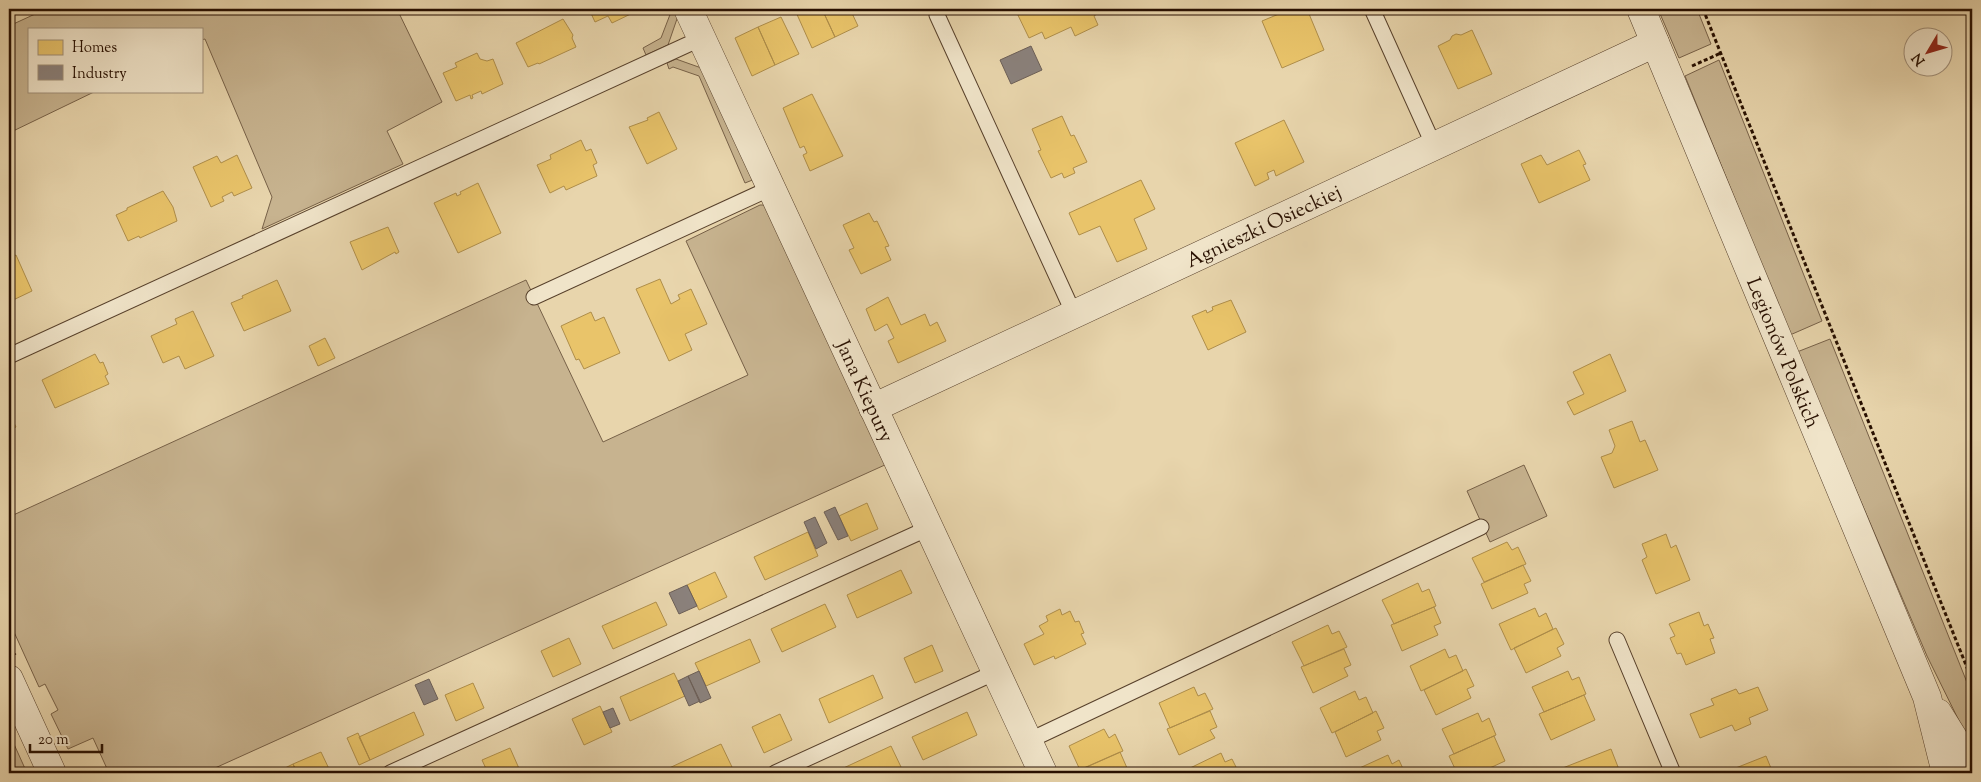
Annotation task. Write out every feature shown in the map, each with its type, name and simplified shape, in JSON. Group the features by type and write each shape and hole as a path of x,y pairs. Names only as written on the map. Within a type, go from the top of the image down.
{"street":[{"name":"Jana Kiepury","path":"688,9 1042,773"},
{"name":"Legionów Polskich","path":"1641,9 1927,697 1946,773"},
{"name":"Agnieszki Osieckiej","path":"873,408 1655,42"},
{"path":"9,679 52,773"},
{"name":"Legionów Polskich","path":"1927,697 1972,768"}],"lane":[{"path":"1372,9 1434,146"},
{"path":"937,15 1074,314"},
{"path":"9,356 702,38"},
{"path":"534,297 771,188"},
{"path":"1028,741 1481,526"},
{"path":"390,773 920,532"},
{"path":"1617,640 1673,773"},
{"path":"775,773 985,677"}],"path":[{"path":"1703,9 1972,680"},
{"path":"1689,67 1721,53"}],"shaded area":[{"path":"46,9 397,9 442,102 387,131 403,164 262,229 272,197 205,39 202,40 202,28 28,28 28,92 94,92 9,133 9,26"},
{"path":"669,9 677,9 679,13 668,45 646,55 643,48 661,38 671,12"},
{"path":"1658,9 1697,9 1711,44 1679,58"},
{"path":"676,59 707,70 755,179 745,183 699,76 673,67 669,69 667,63"},
{"path":"1719,60 1822,321 1790,335 1685,76"},
{"path":"760,205 769,205 887,464 204,773 109,773 93,738 68,749 51,714 58,710 45,684 39,687 9,621 9,517 526,280 603,442 748,375 686,241"},
{"path":"1830,339 1972,695 1972,740 1969,741 1927,656 1797,352"},
{"path":"1524,465 1547,516 1490,542 1467,491"},
{"path":"9,733 27,773 9,773"}],"building: Homes":[{"path":"589,9 639,10 612,23 608,16 595,22"},
{"path":"822,9 835,37 812,48 795,10"},
{"path":"822,9 850,9 858,26 835,37"},
{"path":"1015,9 1094,9 1097,14 1094,16 1098,25 1075,36 1071,27 1045,39 1042,32 1029,38"},
{"path":"1291,9 1307,9 1324,50 1282,68 1262,21"},
{"path":"781,17 799,54 775,65 758,27"},
{"path":"563,19 573,35 572,38 576,47 528,67 516,43"},
{"path":"758,27 775,65 752,76 735,38"},
{"path":"1472,30 1492,74 1458,89 1438,46 1450,40 1456,34 1461,35"},
{"path":"477,53 480,59 487,61 493,59 503,84 482,94 481,91 472,95 473,98 471,99 470,95 456,101 443,73 457,67 455,63"},
{"path":"812,94 843,156 810,171 803,155 807,153 804,146 800,148 783,108"},
{"path":"659,112 677,149 647,164 629,127 648,120 647,118"},
{"path":"1062,116 1071,136 1074,135 1087,162 1073,168 1075,173 1064,178 1062,173 1051,178 1038,151 1041,150 1032,129"},
{"path":"1284,120 1304,162 1276,176 1274,170 1267,173 1269,179 1255,186 1235,143"},
{"path":"581,140 586,151 591,149 597,163 593,165 597,176 566,190 564,186 550,193 537,165 551,159 550,155"},
{"path":"1579,150 1586,164 1583,165 1590,180 1539,203 1521,164 1541,155 1547,165"},
{"path":"237,155 252,188 234,196 232,192 222,197 224,201 211,207 193,167 217,156 221,163"},
{"path":"1141,180 1155,209 1134,219 1147,249 1117,262 1100,226 1079,235 1069,213"},
{"path":"478,183 501,233 458,253 434,203 456,193 457,196 461,194 460,192"},
{"path":"163,191 173,207 177,221 140,238 139,236 128,241 116,215"},
{"path":"869,213 874,222 877,221 889,246 885,247 891,260 861,274 849,250 854,248 843,225"},
{"path":"388,227 399,252 396,254 395,252 362,270 350,242"},
{"path":"16,255 32,291 9,302 9,258"},
{"path":"660,279 671,304 680,299 678,295 691,289 707,324 685,334 692,350 669,361 636,289"},
{"path":"277,280 291,311 244,331 231,303"},
{"path":"888,297 901,325 925,314 930,326 937,322 946,341 898,363 888,341 894,338 887,324 875,331 866,309"},
{"path":"1231,300 1246,332 1208,350 1192,316 1206,310 1207,313 1213,310 1212,307"},
{"path":"193,311 214,356 185,369 179,356 163,363 151,336 177,324 175,319"},
{"path":"591,312 595,321 604,317 620,353 584,369 579,359 576,360 561,326"},
{"path":"325,338 335,358 318,366 309,346"},
{"path":"95,354 100,363 103,362 108,374 105,376 109,384 55,408 42,380"},
{"path":"1610,354 1626,391 1574,415 1567,402 1584,394 1573,372"},
{"path":"9,413 16,427 9,431"},
{"path":"1632,421 1640,442 1645,440 1658,470 1614,488 1601,457 1612,453 1615,446 1609,430"},
{"path":"867,503 878,529 851,541 839,516"},
{"path":"808,532 818,556 765,580 754,557"},
{"path":"1666,534 1671,548 1676,545 1690,580 1656,594 1642,560 1647,557 1642,544"},
{"path":"1507,542 1512,550 1518,547 1526,564 1484,582 1472,558"},
{"path":"1523,565 1531,581 1524,584 1528,593 1492,609 1481,584"},
{"path":"901,570 912,593 857,618 847,595"},
{"path":"715,572 727,597 699,610 687,585"},
{"path":"1418,583 1422,592 1429,589 1436,606 1394,624 1382,600"},
{"path":"656,602 667,625 613,649 602,626"},
{"path":"825,604 836,627 782,652 771,629"},
{"path":"1434,607 1441,623 1434,626 1438,635 1402,651 1391,625"},
{"path":"1535,608 1539,617 1546,613 1553,629 1511,650 1499,624"},
{"path":"1060,609 1062,615 1070,611 1075,622 1079,621 1084,633 1081,634 1086,644 1055,659 1054,656 1034,665 1024,644 1044,634 1039,626 1048,621 1046,616"},
{"path":"1699,612 1704,626 1708,624 1714,638 1710,639 1715,653 1686,665 1681,653 1677,654 1670,638 1675,636 1669,624"},
{"path":"1328,625 1332,634 1339,631 1347,647 1304,666 1292,642"},
{"path":"1556,628 1564,644 1557,648 1561,656 1526,673 1514,648"},
{"path":"569,638 581,664 553,677 541,651"},
{"path":"750,639 760,662 706,686 695,663"},
{"path":"932,645 943,671 915,683 904,658"},
{"path":"1344,649 1351,665 1344,668 1348,676 1313,693 1301,667"},
{"path":"1445,649 1449,658 1456,655 1463,671 1421,691 1410,666"},
{"path":"1466,669 1474,686 1467,689 1471,698 1436,715 1424,690"},
{"path":"1568,671 1572,680 1579,677 1586,694 1544,712 1532,687"},
{"path":"674,673 685,696 630,721 620,697"},
{"path":"873,675 883,698 829,723 819,699"},
{"path":"473,683 484,708 456,721 445,695"},
{"path":"1194,687 1198,696 1205,693 1213,709 1170,728 1159,703"},
{"path":"1758,687 1768,710 1749,718 1751,724 1735,731 1732,725 1700,738 1690,714 1714,705 1711,699 1736,689 1739,694"},
{"path":"1355,691 1359,700 1366,697 1373,713 1332,733 1320,708"},
{"path":"1584,695 1595,720 1551,740 1539,714"},
{"path":"600,706 612,732 584,745 572,719"},
{"path":"1210,711 1217,727 1210,730 1215,738 1179,755 1167,729"},
{"path":"1376,711 1384,728 1377,731 1381,740 1346,757 1335,732"},
{"path":"414,712 424,735 370,760 359,737"},
{"path":"967,712 977,735 923,760 912,737"},
{"path":"1478,713 1482,722 1489,718 1496,735 1454,754 1442,729"},
{"path":"780,714 792,740 764,753 752,727"},
{"path":"1104,729 1109,738 1115,734 1123,751 1080,770 1069,746"},
{"path":"358,733 370,760 359,765 347,738"},
{"path":"1494,736 1505,761 1479,773 1457,773 1449,756"},
{"path":"721,744 732,767 718,773 669,773 667,769"},
{"path":"891,746 902,769 893,773 838,773 837,771"},
{"path":"510,748 521,773 488,773 482,760"},
{"path":"1611,749 1620,772 1618,773 1550,773"},
{"path":"321,752 331,773 297,773 293,764"},
{"path":"1120,752 1127,768 1121,771 1121,773 1078,773 1077,771"},
{"path":"1221,753 1225,762 1232,759 1239,773 1187,773 1186,770"},
{"path":"1388,755 1392,764 1399,760 1405,773 1354,773 1353,771"},
{"path":"1766,756 1773,773 1723,773"},
{"path":"293,764 297,773 280,773 279,771"}],"building: Industry":[{"path":"1031,46 1042,70 1011,84 1000,60"},
{"path":"835,507 848,536 838,540 824,512"},
{"path":"815,517 827,543 816,549 804,522"},
{"path":"687,585 697,606 679,614 669,593"},
{"path":"699,671 711,698 700,703 688,676"},
{"path":"688,676 700,701 689,706 678,681"},
{"path":"429,679 438,699 424,705 415,685"},
{"path":"613,708 620,724 610,728 603,712"},
{"path":"485,768 488,773 474,773 479,771"}]}
